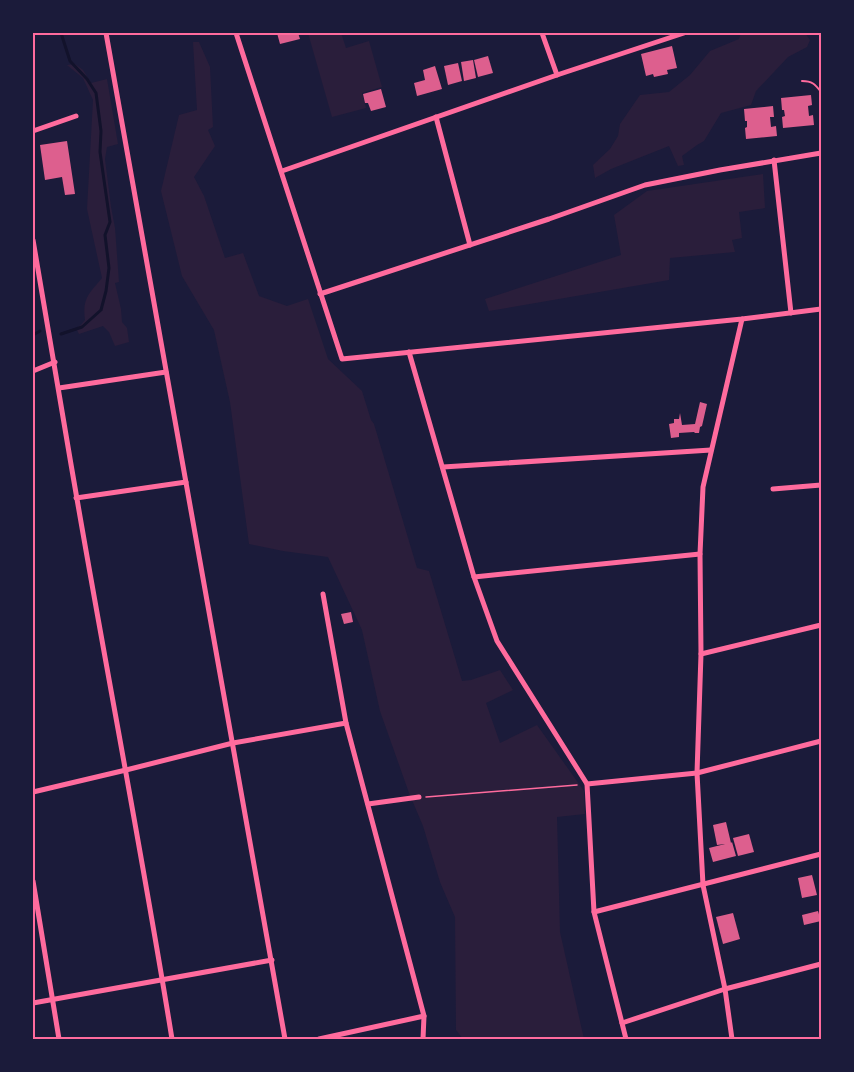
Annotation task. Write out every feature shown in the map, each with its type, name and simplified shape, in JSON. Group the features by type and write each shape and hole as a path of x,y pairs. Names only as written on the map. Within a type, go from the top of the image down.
{"street":[{"path":"106,33 285,1039"},
{"path":"236,33 342,359 821,309"},
{"path":"542,33 557,75"},
{"path":"282,171 684,33"},
{"path":"33,131 76,116"},
{"path":"436,117 470,245"},
{"path":"320,294 645,185 821,153"},
{"path":"774,160 791,312"},
{"path":"33,240 76,498 172,1039"},
{"path":"732,1039 725,989 703,885 697,773 701,654 700,554 703,488 742,319"},
{"path":"409,352 474,577 497,640 587,784 594,912 627,1039"},
{"path":"33,370 55,362"},
{"path":"59,388 166,372"},
{"path":"443,467 711,450"},
{"path":"76,498 186,482"},
{"path":"773,489 821,485"},
{"path":"474,577 700,554"},
{"path":"323,594 346,723 424,1016 423,1039"},
{"path":"701,654 821,625"},
{"path":"33,792 233,743 346,723"},
{"path":"587,784 697,773 821,741"},
{"path":"368,804 419,797"},
{"path":"594,912 821,854"},
{"path":"33,881 59,1039"},
{"path":"33,1003 272,960"},
{"path":"622,1023 725,989 821,964"},
{"path":"319,1039 424,1016"}],"lane":[{"path":"802,81 815,84 821,92"}],"path":[{"path":"419,797 587,784"}],"shaded area":[{"path":"308,33 341,33 346,48 369,41 382,87 362,93 366,108 332,117"},
{"path":"741,33 805,33 810,40 807,47 788,57 756,91 751,105 721,113 704,141 682,156 684,165 678,166 669,146 611,169 595,178 593,165 610,149 618,136 620,124 640,95 669,92 690,75 710,51 739,39"},
{"path":"193,42 199,42 210,67 213,127 208,130 215,146 194,177 204,196 225,258 243,253 259,296 287,306 308,299 328,359 362,391 417,568 429,571 462,681 500,670 513,690 486,703 500,743 537,725 584,791 585,814 557,817 560,932 584,1039 463,1039 456,1030 455,917 440,882 423,826 380,711 362,630 328,557 249,544 230,402 214,330 182,276 161,191 179,115 197,110"},
{"path":"75,64 83,70 91,83 107,79 118,144 107,147 105,159 115,228 119,282 115,283 122,322 127,328 129,342 115,346 109,332 103,326 79,334 76,328 85,320 86,301 102,278 87,209 93,100 83,78 67,65"},
{"path":"763,174 765,208 739,212 742,238 732,240 735,252 670,258 669,280 489,311 485,299 621,255 614,215 647,191"}],"building":[{"path":"277,33 298,33 300,39 280,44"},
{"path":"672,46 677,68 667,70 668,74 646,76 641,54"},
{"path":"488,56 493,73 478,77 474,60"},
{"path":"473,60 476,78 464,81 461,62"},
{"path":"458,63 462,81 448,85 444,66"},
{"path":"435,66 442,89 417,96 414,83 425,80 423,70"},
{"path":"381,89 386,107 371,111 368,103 365,103 363,94"},
{"path":"811,95 812,105 808,106 809,116 813,115 814,125 783,128 782,117 785,116 781,98"},
{"path":"773,106 774,117 770,117 771,127 776,126 777,136 746,139 747,121 745,121 744,109"},
{"path":"67,141 75,194 65,195 62,177 45,180 40,145"},
{"path":"700,402 707,404 699,433 679,433 679,437 671,438 669,424 674,423 674,419 679,419 680,413 682,425 695,424"},
{"path":"351,612 353,622 344,624 341,614"},
{"path":"726,822 736,856 713,862 709,848 725,844 717,845 713,825"},
{"path":"749,834 754,852 738,856 733,838"},
{"path":"812,875 817,895 802,898 798,878"},
{"path":"818,911 821,921 804,925 802,915"},
{"path":"733,913 740,939 723,944 716,917"}],"waterway":[{"path":"61,33 70,61 87,79 96,93 101,131 100,152 110,222 105,235 109,268 101,310 82,327 61,334"},
{"path":"33,335 40,331"}]}
